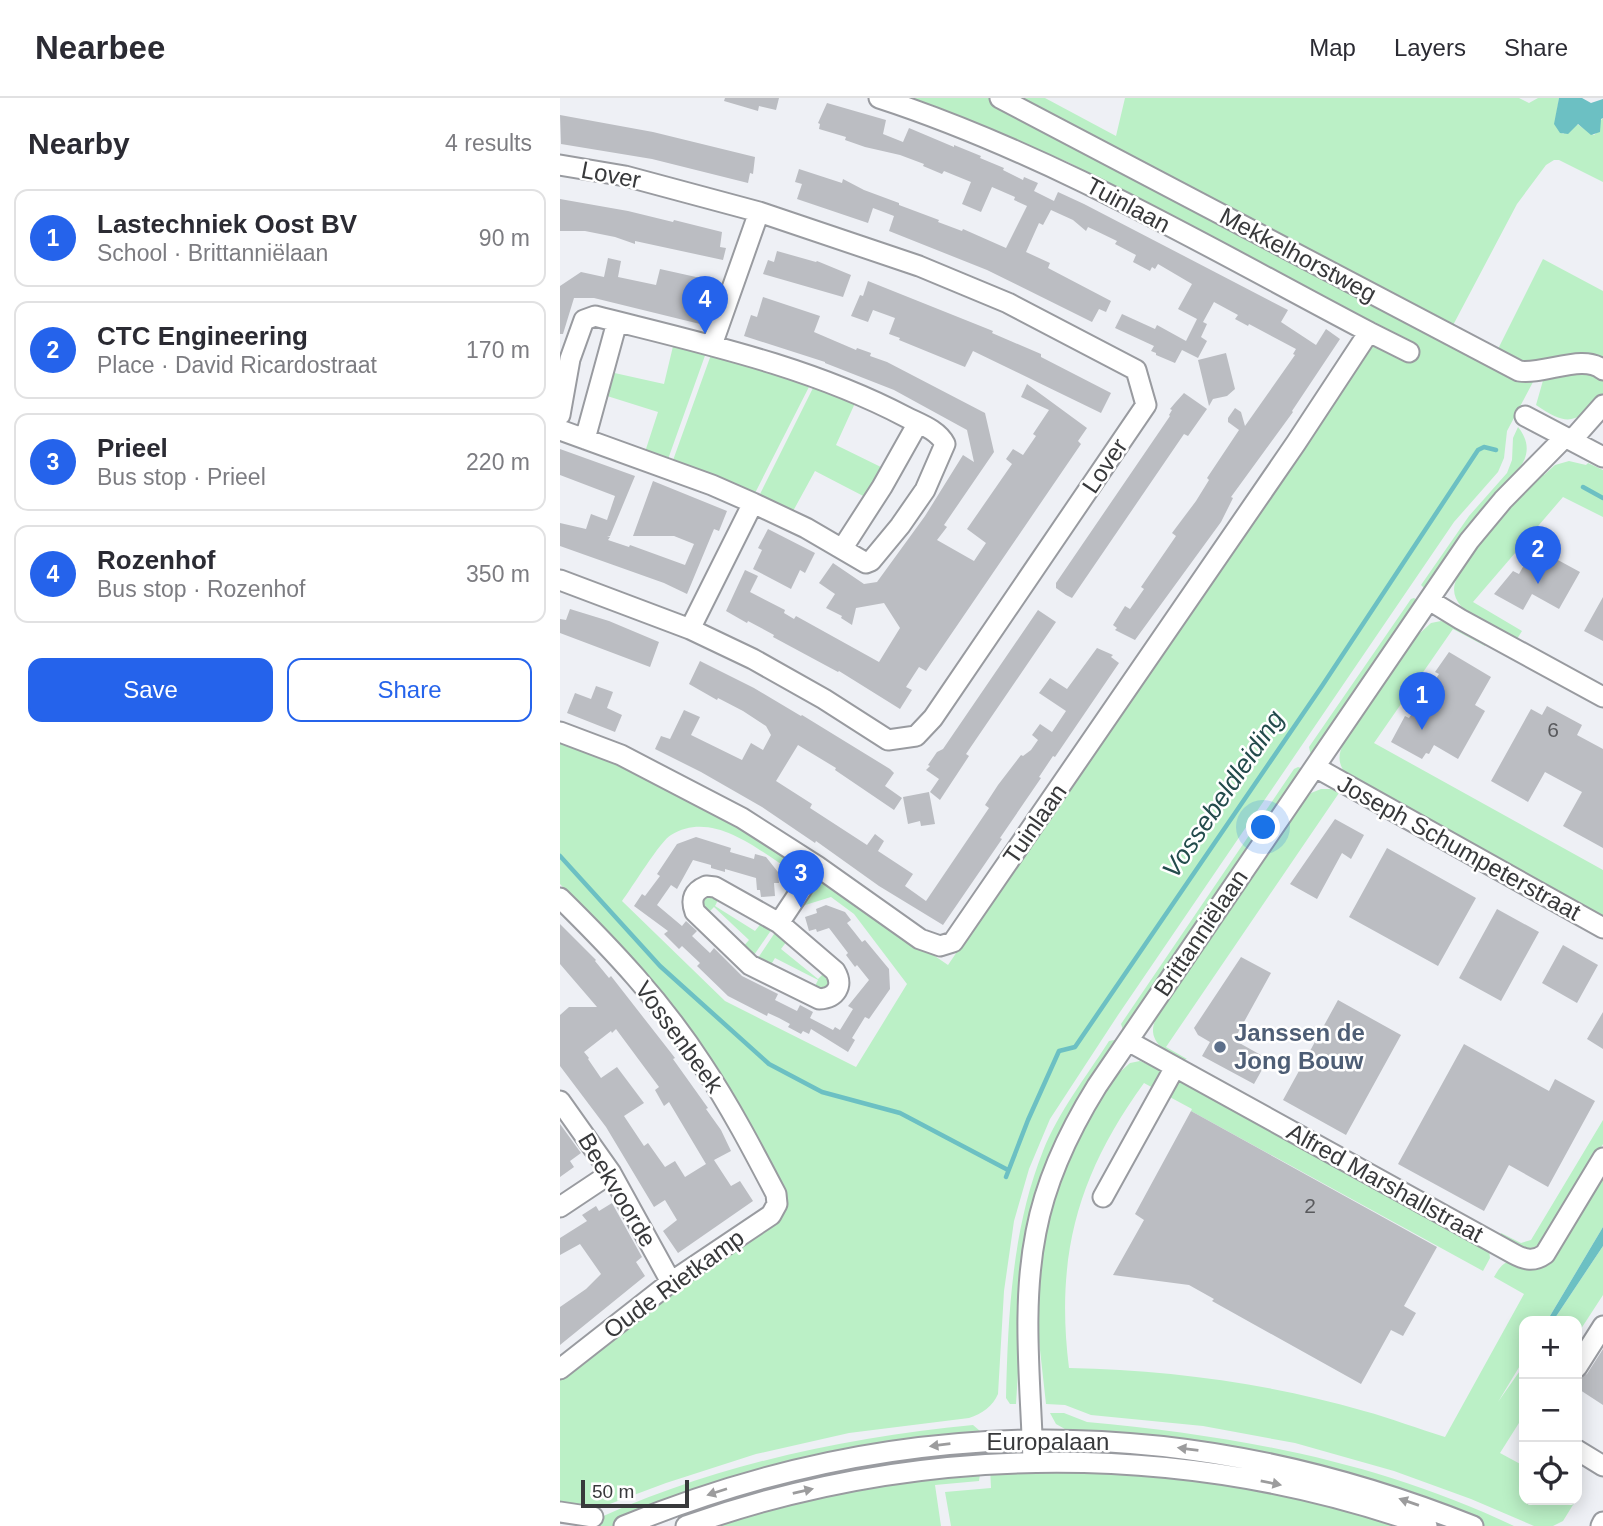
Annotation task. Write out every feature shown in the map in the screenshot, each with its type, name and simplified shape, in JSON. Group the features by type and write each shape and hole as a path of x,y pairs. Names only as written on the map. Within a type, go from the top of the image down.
{"street":[{"name":"Tuinlaan","path":"878,98 936,116 1070,175 1409,352"},
{"name":"Mekkelhorstweg","path":"1006,99 1519,371 1536,372 1581,363 1594,364 1603,370"},
{"name":"Lover","path":"560,166 625,176 759,212 919,266 1030,314 1136,370 1146,405 933,718 916,736 888,740 812,692 690,629 560,580"},
{"path":"712,345 759,212"},
{"path":"560,415 570,359 584,320 595,316 712,345 816,379 878,403 918,423 936,433 945,444 925,490 900,526 871,561 861,561 806,528 712,485 560,430"},
{"path":"585,439 617,322"},
{"name":"Tuinlaan","path":"560,732 621,755 742,818 817,866 920,939 940,946 953,942 1369,332"},
{"name":"Brittanniëlaan","path":"1032,1462 1029,1288 1038,1220 1053,1170 1074,1125 1128,1041 1492,512 1603,405"},
{"path":"1525,416 1603,457"},
{"path":"842,549 918,423"},
{"path":"690,629 753,503"},
{"path":"1429,600 1603,697"},
{"name":"Joseph Schumpeterstraat","path":"1315,767 1603,928"},
{"path":"779,923 817,866"},
{"path":"715,887 779,923 835,971 839,978 839,987 835,994 819,999 750,965 695,912 693,896 698,889 715,887"},
{"name":"Vossenbeek","path":"560,898 610,947 660,1006 701,1061 731,1109 776,1194"},
{"name":"Alfred Marshallstraat","path":"1128,1041 1526,1259 1545,1254 1603,1158"},
{"path":"1103,1197 1175,1067"},
{"name":"Beekvoorde","path":"560,1101 611,1173 671,1282"},
{"path":"560,1207 611,1173"},
{"name":"Oude Rietkamp","path":"560,1369 671,1282 771,1215 776,1205 776,1194"},
{"path":"1582,1359 1603,1326"},
{"name":"Europalaan","path":"624,1526 677,1505 750,1482 836,1461 964,1442 1032,1439 1150,1445 1264,1462 1379,1491 1473,1526"},
{"path":"1582,1453 1603,1466"},
{"name":"Europalaan","path":"686,1526 785,1495 863,1478 946,1467 1032,1462 1143,1465 1240,1477 1348,1500 1427,1526"},
{"path":"560,1512 593,1517"}],"green space":[{"path":"906,98 991,98 1533,382 1507,431 1504,458 1498,472 1454,522 1050,1119 1029,1169 1014,1221 1004,1291 998,1394 990,1406 969,1418 849,1433 756,1454 599,1508 560,1505 560,1377 778,1213 641,969 560,884 560,741 615,762 733,821 804,869 789,894 786,894 784,866 758,849 715,829 686,829 666,839 622,901 725,1001 856,1067 907,984 854,914 831,897 802,906 818,881 821,879 832,886 948,965 1364,356 1368,326 1070,163 945,110"},
{"path":"1008,98 1045,98 1116,136 1125,98 1519,98 1529,103 1538,98 1559,98 1555,124 1563,134 1577,124 1594,135 1600,129 1600,121 1603,118 1603,182 1559,160 1546,165 1517,204 1451,329"},
{"path":"1543,259 1603,291 1603,362 1531,367 1497,351"},
{"path":"674,342 707,350 667,462 645,452 658,412 604,395 610,372 664,384"},
{"path":"712,352 811,383 753,497 672,463"},
{"path":"1571,371 1603,374 1603,399 1585,413 1571,419 1556,417 1536,405 1544,377"},
{"path":"815,384 856,401 836,445 887,470 869,499 815,471 792,513 758,498"},
{"path":"1518,427 1525,439 1527,451 1515,473 1517,475 1426,590 1421,585 1469,516 1507,473 1512,460 1513,438"},
{"path":"1569,461 1586,465 1588,463 1603,470 1603,517 1563,497 1473,602 1522,631 1517,639 1484,623 1463,608 1456,599 1454,589 1457,578 1454,576 1487,530 1542,473 1544,475 1555,465"},
{"path":"1414,598 1419,601 1312,757 1309,747"},
{"path":"1441,621 1484,640 1485,646 1453,629 1374,743 1603,870 1603,920 1348,776 1342,768 1342,742 1416,632 1419,634 1431,623"},
{"path":"1294,769 1304,769 1125,1031 1123,1030 1121,1024"},
{"path":"1321,789 1331,789 1339,793 1166,1047 1187,1059 1178,1061 1161,1047 1154,1037 1155,1015 1303,799"},
{"path":"705,894 720,896 715,906 755,931 762,922 772,929 752,958 742,948 749,940 714,907 707,914 701,908 700,899"},
{"path":"776,931 787,941 781,949 818,979 825,972 829,975 830,990 813,990 818,980 775,958 769,968 756,961"},
{"path":"1114,1040 1117,1043 1066,1123 1020,1341 1016,1404 1010,1404 1006,1398 1010,1304 1024,1211 1049,1136 1109,1041"},
{"path":"1140,1061 1154,1067 1156,1064 1162,1071 1155,1089 1144,1083 1121,1117 1102,1150 1076,1218 1066,1289 1065,1327 1069,1368 1181,1375 1255,1386 1328,1401 1445,1437 1524,1294 1494,1277 1506,1262 1532,1270 1547,1264 1603,1170 1603,1227 1550,1316 1519,1316 1519,1367 1498,1402 1519,1372 1519,1423 1500,1453 1519,1463 1519,1505 1573,1505 1563,1521 1553,1526 1534,1526 1394,1471 1295,1443 1203,1426 1091,1415 1065,1405 1046,1404 1037,1323 1038,1276 1050,1206 1077,1136 1117,1071 1120,1072 1130,1063"},
{"path":"1177,1080 1489,1251 1490,1258 1483,1271 1191,1111 1192,1109 1166,1095"},
{"path":"1603,1120 1603,1144 1544,1242 1522,1248 1501,1240 1501,1233 1521,1243 1531,1240"},
{"path":"1603,1246 1603,1295 1582,1327 1582,1316 1556,1316"},
{"path":"1050,1413 1064,1413 1087,1422 1198,1435 1305,1455 1410,1484 1514,1526 1484,1526 1426,1503 1072,1433 1056,1424"},
{"path":"973,1425 980,1431 980,1436 641,1514 614,1526 582,1526 676,1487 773,1458 873,1438"},
{"path":"990,1467 1203,1476 1414,1526 951,1526 945,1492 991,1488"},
{"path":"981,1468 979,1481 935,1485 941,1526 698,1526 786,1499"}],"water":[{"path":"1559,98 1582,98 1591,103 1603,99 1600,132 1591,135 1578,124 1568,134 1560,133 1554,124"},
{"path":"1603,1227 1603,1246 1556,1316 1550,1316"}],"building":[{"path":"725,98 779,98 776,110 759,106 758,111 724,101"},
{"path":"827,103 886,120 883,134 903,142 909,128 981,156 980,158 1023,180 1024,177 1038,183 1034,191 1054,201 1058,192 1084,204 1288,310 1281,322 1316,345 1326,329 1340,339 1293,412 1231,497 1233,498 1221,522 1135,640 1115,630 1117,628 1113,625 1125,606 1130,609 1144,589 1141,587 1176,536 1172,533 1196,501 1209,480 1207,478 1239,430 1228,422 1228,418 1235,408 1241,412 1245,426 1295,355 1293,354 1296,349 1235,319 1238,315 1214,302 1203,322 1207,324 1201,337 1207,341 1198,358 1182,350 1175,363 1156,355 1151,351 1154,346 1115,328 1122,314 1155,329 1157,325 1186,341 1197,319 1178,309 1192,284 1158,264 1150,271 1133,262 1136,255 1115,244 1117,241 1088,227 1086,231 1073,220 1051,210 1043,225 1039,223 1026,252 1050,263 1048,268 1111,301 1106,312 1099,309 1092,322 987,270 889,231 894,216 873,208 868,223 797,199 802,184 795,182 799,169 842,183 843,179 939,220 938,222 962,231 963,229 1006,248 1027,206 1014,200 1015,197 992,187 981,212 962,204 971,182 944,171 942,174 900,155 865,147 845,140 846,137 819,129 818,123"},
{"path":"560,115 653,132 755,157 753,174 750,173 748,183 652,159 561,144"},
{"path":"560,199 673,222 674,220 722,232 720,247 726,248 723,260 635,241 635,244 585,231 560,231"},
{"path":"777,251 817,261 851,275 843,297 763,274 768,260 774,262"},
{"path":"608,258 621,261 618,277 656,285 660,269 705,279 700,301 705,303 700,324 594,298 574,298 563,334 560,334 560,286 581,272 604,277"},
{"path":"868,281 993,331 992,333 1041,354 1041,357 1111,393 1101,413 973,351 965,367 899,340 900,338 889,334 895,318 873,310 868,322 851,316"},
{"path":"763,297 820,316 814,332 856,350 857,348 871,353 870,356 887,362 985,413 994,452 944,525 947,527 937,540 974,561 986,543 967,529 1012,464 1006,459 1013,449 1023,455 1049,410 1021,397 1027,384 1087,428 1078,441 1081,444 926,671 919,667 906,687 912,690 900,709 839,671 726,611 745,570 758,576 750,592 785,610 784,613 794,619 796,616 879,662 900,628 884,603 856,608 852,625 826,608 835,594 819,583 833,563 864,584 877,582 925,516 963,455 974,462 967,430 894,390 825,362 744,336 751,315 757,317"},
{"path":"1226,353 1235,389 1227,396 1213,399 1209,406 1198,360"},
{"path":"1184,393 1207,409 1188,436 1184,434 1072,598 1066,595 1056,588 1056,583 1170,416 1170,409"},
{"path":"560,449 635,476 610,536 607,536 610,537 608,540 685,565 694,544 674,536 633,536 653,481 727,511 719,531 714,529 687,594 664,583 560,546 560,523 586,529 591,514 607,520 615,496 560,475"},
{"path":"768,529 815,553 805,573 800,570 791,589 753,569 762,550 758,548"},
{"path":"1534,547 1580,572 1559,609 1532,594 1523,610 1494,594 1513,571 1519,574"},
{"path":"1603,597 1603,641 1584,631"},
{"path":"570,609 609,621 659,642 650,667 560,633 560,619 566,620"},
{"path":"1038,610 1056,622 966,754 969,756 940,800 930,792 939,779 926,770 930,766 928,765 937,752 943,749"},
{"path":"1097,648 1113,655 1111,657 1119,663 1055,757 1053,756 1000,838 1002,839 943,925 879,886 762,807 655,749 661,736 670,739 684,710 700,717 691,735 742,760 751,743 763,750 771,735 766,726 743,711 689,684 700,661 754,688 894,773 885,786 902,798 894,810 835,770 836,768 798,745 776,781 812,804 810,808 867,845 875,834 884,841 878,851 913,874 905,886 926,901 989,808 985,805 998,785 1021,755 1031,750 1038,740 1032,735 1040,724 1052,732 1066,711 1039,693 1050,678 1067,689"},
{"path":"1449,652 1491,677 1475,705 1485,711 1458,759 1434,745 1422,759 1391,742 1405,716 1409,718 1439,674 1435,672"},
{"path":"596,686 613,692 607,708 622,715 615,732 567,713 575,693 591,699"},
{"path":"1547,706 1582,725 1577,735 1603,749 1603,848 1563,826 1582,792 1545,772 1528,802 1491,781 1531,709 1542,715"},
{"path":"929,792 935,824 921,826 920,821 908,824 903,797"},
{"path":"1335,819 1364,835 1351,859 1342,853 1317,899 1290,884"},
{"path":"696,837 731,848 730,852 754,859 755,854 766,857 778,872 779,883 774,883 775,896 761,897 756,878 711,868 711,865 693,860 677,889 671,885 657,905 682,926 686,921 697,931 692,936 710,953 714,948 742,976 778,994 775,1000 797,1011 800,1005 813,1012 810,1018 833,1030 835,1027 840,1030 853,1009 848,1006 869,980 857,965 855,967 829,928 817,932 816,929 809,931 805,917 817,913 816,909 826,905 845,912 851,920 847,923 889,969 890,989 869,1019 865,1017 852,1038 855,1040 848,1052 811,1029 809,1034 803,1031 801,1034 779,1018 768,1013 767,1016 728,996 697,966 700,963 682,946 679,949 664,934 668,931 634,906 660,876 657,874 677,844"},
{"path":"1387,848 1476,898 1438,966 1349,917"},
{"path":"1497,909 1539,932 1501,1001 1459,978"},
{"path":"560,924 596,960 609,978 611,976 675,1058 673,1059 708,1108 706,1109 721,1130 731,1151 714,1160 731,1186 740,1181 753,1201 678,1253 663,1231 677,1220 665,1200 654,1207 606,1127 560,1066 560,1015 569,1007 597,1007 560,964","holes":["616,1029 659,1087 655,1090 664,1106 669,1102 706,1164 685,1177 675,1161 665,1167 648,1143 644,1146 624,1116 644,1103 617,1067 601,1078 584,1052"]},
{"path":"1563,945 1598,965 1577,1003 1542,983"},
{"path":"1241,957 1271,973 1234,1040 1268,1059 1254,1084 1202,1056 1210,1042 1198,1035 1194,1028"},
{"path":"1338,1000 1401,1035 1346,1135 1283,1100"},
{"path":"1603,1012 1603,1049 1587,1039"},
{"path":"1464,1044 1549,1091 1555,1079 1595,1101 1548,1187 1509,1165 1484,1211 1398,1164"},
{"path":"1191,1111 1437,1247 1404,1306 1416,1313 1403,1336 1391,1330 1361,1384 1212,1301 1214,1299 1189,1285 1113,1275 1144,1220 1135,1214"},
{"path":"560,1124 581,1153 570,1161 574,1167 560,1177"},
{"path":"612,1203 642,1257 636,1262 645,1276 560,1345 560,1307 586,1289 601,1274 580,1244 560,1255 560,1238 587,1221 582,1215 596,1206 599,1211"},
{"path":"1603,1349 1603,1405 1582,1391 1582,1376 1587,1374"}],"waterway":[{"name":"Vossebeldleiding","path":"1006,1177 1059,1051 1075,1047 1322,686 1478,450 1484,447 1496,450"},
{"name":"Vossebeldleiding","path":"1583,487 1603,498"},
{"path":"560,856 660,966 769,1064 822,1092 900,1113 1008,1170"}],"place":[{"name":"Rozenhof","path":"705,334"},
{"name":"CTC Engineering","path":"1538,584"},
{"name":"Lastechniek Oost BV","path":"1422,730"},
{"name":"Prieel","path":"801,908"},
{"name":"Janssen de Jong Bouw","path":"1220,1047"}]}
